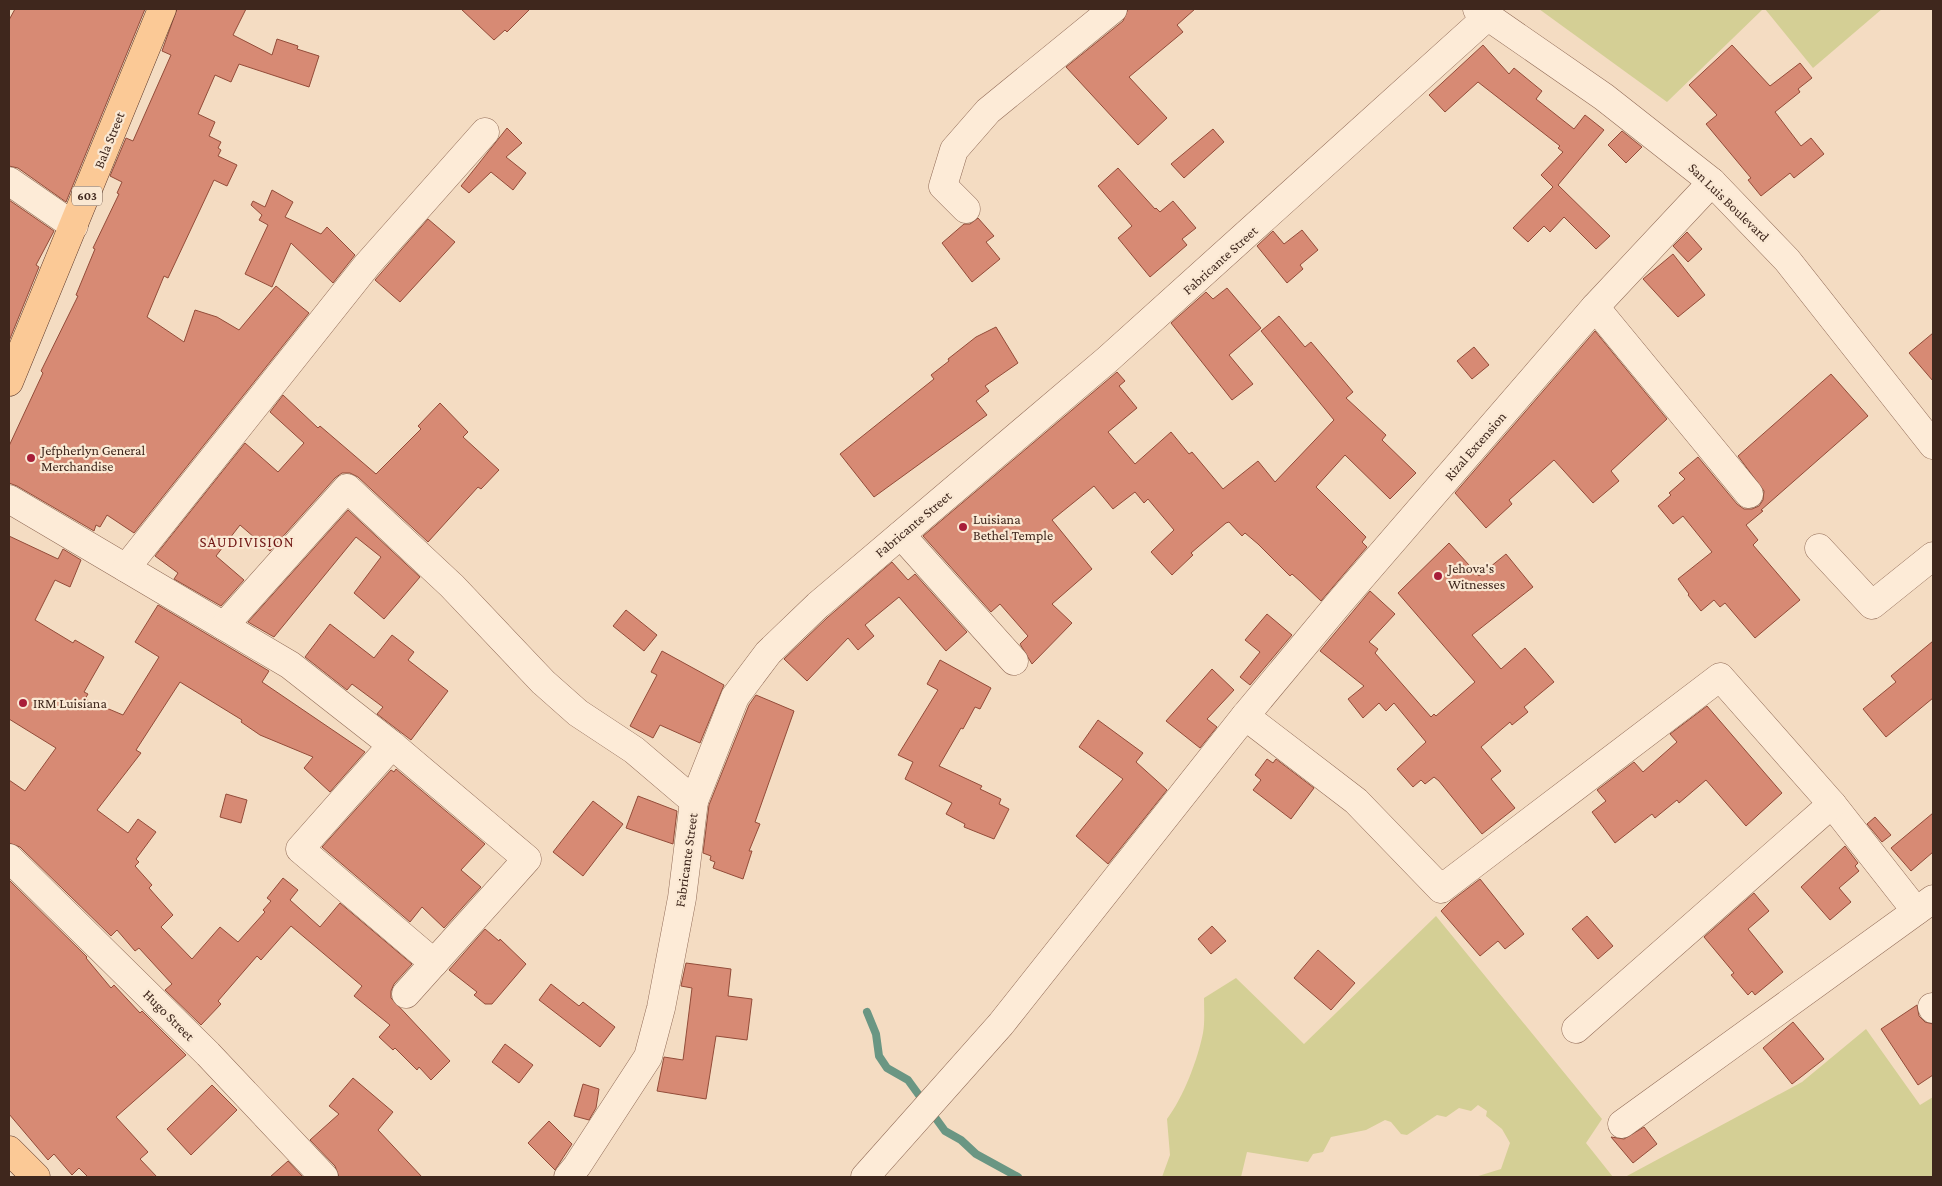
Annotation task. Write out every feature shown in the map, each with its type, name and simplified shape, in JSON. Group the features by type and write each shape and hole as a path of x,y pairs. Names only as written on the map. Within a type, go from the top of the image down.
{"main road":[{"name":"Bala Street","path":"9,382 162,9"},
{"path":"9,1150 36,1177"}],"street":[{"path":"966,209 942,186 954,150 988,111 1113,9"},
{"name":"San Luis Boulevard","path":"1482,13 1604,97 1712,182 1787,260 1933,445"},
{"name":"Fabricante Street","path":"568,1177 578,1166 648,1057 661,1008 682,898 694,801 735,697 768,653 818,605 1160,314 1482,13"},
{"path":"126,568 367,265 485,132"},
{"path":"9,181 74,226"},
{"name":"Rizal Extension","path":"865,1177 1001,1024 1245,716 1595,307 1712,182"},
{"path":"1595,307 1749,494"},
{"path":"224,626 347,488 452,586 543,682 578,713 634,750 694,801"},
{"path":"9,499 290,665 392,745 527,859 406,994"},
{"path":"901,535 1014,661"},
{"path":"1819,548 1872,605 1933,556"},
{"path":"1245,716 1356,801 1441,889 1720,676 1832,804 1925,905 1622,1124"},
{"path":"392,745 300,849 434,963"},
{"path":"1576,1029 1832,804"},
{"name":"Hugo Street","path":"9,858 208,1054 324,1177"}],"shaded area":[{"path":"1539,9 1763,9 1667,102"},
{"path":"1765,9 1882,9 1813,68"},
{"path":"1436,916 1602,1119 1586,1143 1613,1177 1475,1177 1501,1169 1510,1143 1502,1129 1486,1116 1487,1111 1478,1105 1471,1111 1459,1108 1446,1117 1437,1115 1407,1135 1401,1134 1391,1122 1385,1120 1366,1130 1331,1137 1323,1152 1313,1154 1308,1162 1247,1152 1241,1177 1162,1177 1170,1155 1167,1119 1184,1089 1198,1054 1204,1029 1204,998 1236,978 1304,1044"},
{"path":"1866,1029 1920,1105 1933,1097 1933,1177 1625,1177 1802,1082"}],"building":[{"path":"15,9 145,9 66,202 18,168 9,166 9,20"},
{"path":"177,9 246,9 233,35 272,55 277,39 298,46 297,49 319,56 309,87 239,64 231,82 215,75 198,114 215,122 209,136 221,142 218,148 221,150 218,156 237,165 227,186 214,180 168,278 164,276 147,317 184,342 195,310 217,317 239,330 276,286 309,313 134,533 107,515 100,527 96,525 94,531 9,483 9,446 43,373 41,371 78,296 76,295 95,249 93,248 119,194 117,193 122,182 110,176 126,138 133,141 171,55 162,51"},
{"path":"461,9 530,9 507,32 505,30 494,40"},
{"path":"1128,9 1195,9 1177,25 1183,32 1129,77 1167,118 1138,145 1066,67 1123,21"},
{"path":"1483,45 1509,74 1514,68 1542,91 1536,99 1574,129 1585,115 1604,130 1558,185 1610,236 1596,249 1564,217 1550,232 1544,226 1528,242 1513,228 1553,187 1541,175 1563,152 1558,148 1560,146 1478,82 1445,112 1429,95"},
{"path":"1732,45 1770,86 1800,63 1812,78 1798,89 1800,92 1775,112 1801,146 1811,138 1824,154 1794,178 1790,173 1761,196 1748,180 1751,178 1706,124 1717,115 1689,85"},
{"path":"507,128 522,143 506,157 526,173 513,190 491,172 469,193 461,186"},
{"path":"1213,129 1224,142 1184,178 1171,164"},
{"path":"1622,131 1642,147 1626,163 1608,145"},
{"path":"1118,168 1155,209 1160,212 1173,201 1196,228 1182,239 1187,245 1150,277 1118,238 1132,226 1098,186"},
{"path":"272,190 293,202 285,217 321,234 327,227 355,255 333,283 291,243 272,287 245,274 268,225 259,220 262,215 251,205 253,201 265,207"},
{"path":"9,200 54,231 36,265 39,267 9,341"},
{"path":"978,218 994,236 986,242 1000,259 972,282 942,243 964,224 970,224"},
{"path":"428,219 455,242 400,302 375,280"},
{"path":"1302,230 1318,250 1300,265 1303,269 1287,283 1257,246 1273,231 1284,244"},
{"path":"1687,232 1702,249 1688,262 1673,246"},
{"path":"1673,254 1705,295 1678,317 1643,279"},
{"path":"1227,288 1261,328 1229,355 1253,384 1232,400 1171,323 1206,292 1213,299"},
{"path":"1279,316 1305,347 1311,342 1353,392 1346,398 1386,435 1382,440 1416,473 1390,499 1345,455 1316,487 1366,537 1362,542 1367,547 1321,601 1292,574 1290,576 1258,544 1245,533 1242,536 1229,522 1191,553 1193,555 1172,575 1151,552 1174,530 1148,499 1144,503 1135,492 1113,509 1094,486 1052,520 1092,569 1052,604 1072,623 1032,664 1020,644 1028,636 1000,604 991,612 923,536 1117,372 1125,381 1119,386 1137,408 1108,432 1135,464 1171,432 1189,454 1192,452 1223,489 1258,461 1275,482 1334,420 1261,331"},
{"path":"996,327 1018,363 985,386 989,391 976,401 987,415 874,497 840,454 934,379 931,375 949,361 948,359 976,337"},
{"path":"1595,331 1667,419 1611,471 1619,481 1593,503 1554,460 1509,500 1512,504 1486,528 1455,493"},
{"path":"1933,333 1933,381 1909,353"},
{"path":"1474,347 1489,365 1472,379 1457,361"},
{"path":"1831,374 1868,416 1746,525 1758,540 1753,545 1800,600 1755,638 1725,603 1720,607 1714,600 1701,611 1688,595 1678,579 1712,552 1683,516 1673,524 1658,506 1685,479 1679,473 1698,457 1737,504 1744,509 1752,509 1759,506 1763,500 1764,491 1738,456"},
{"path":"283,395 318,428 320,426 376,474 421,429 418,426 440,403 468,432 463,437 499,470 481,489 478,487 428,542 358,477 350,473 342,473 335,478 270,551 240,525 216,556 244,580 221,606 174,579 178,573 155,556 245,443 278,472 304,443 270,412"},
{"path":"348,510 420,577 384,619 354,593 381,557 356,537 274,637 248,622"},
{"path":"9,536 58,559 63,549 81,560 70,587 55,580 35,620 73,643 75,640 104,657 84,692 88,694 85,699 123,715 159,657 135,642 158,605 269,671 262,682 365,752 330,792 304,768 313,757 260,735 241,722 242,720 180,682 136,750 141,753 97,810 128,833 138,819 156,832 136,859 139,862 135,866 152,885 149,888 173,915 161,927 192,959 220,927 238,942 265,912 263,910 271,901 267,898 283,878 298,890 290,900 320,927 340,903 412,964 394,984 391,998 450,1061 431,1080 419,1067 417,1070 395,1048 393,1050 379,1037 390,1025 354,996 362,986 291,926 261,960 257,956 218,1001 221,1004 201,1025 165,990 172,984 139,948 135,951 117,930 111,936 20,847 9,843 9,780 25,791 56,748 9,719"},
{"path":"1449,543 1479,576 1506,554 1533,587 1472,635 1501,669 1525,648 1554,682 1524,707 1528,712 1512,725 1510,722 1481,747 1501,771 1491,779 1515,808 1482,834 1434,777 1425,784 1421,780 1413,787 1397,769 1426,742 1394,703 1386,711 1379,703 1363,718 1348,699 1364,686 1320,651 1370,591 1395,614 1369,642 1378,649 1375,653 1431,717 1434,714 1436,716 1475,682 1398,593"},
{"path":"892,562 908,580 915,574 967,632 946,651 899,597 865,625 874,636 858,650 848,638 807,681 784,659 828,617"},
{"path":"626,610 657,635 644,651 613,626"},
{"path":"1267,614 1292,635 1250,685 1240,677 1260,652 1245,640"},
{"path":"330,624 374,658 392,635 414,652 408,660 448,691 411,740 377,714 383,707 352,684 347,690 305,657"},
{"path":"1933,641 1933,698 1886,737 1863,709 1896,682 1891,676"},
{"path":"662,651 724,685 700,743 660,725 653,738 630,726 657,675 651,672"},
{"path":"940,660 991,688 980,709 975,707 963,729 961,728 939,766 982,786 980,789 1001,799 999,804 1009,809 994,839 964,827 965,824 946,814 952,803 905,779 913,762 898,755 938,690 927,684"},
{"path":"1212,669 1234,690 1207,719 1217,727 1200,748 1166,721"},
{"path":"756,695 794,711 755,822 760,824 749,851 752,851 743,879 713,868 715,862 710,860 711,856 703,853 709,805 749,705"},
{"path":"1707,706 1782,793 1746,826 1706,780 1679,803 1677,800 1655,818 1652,814 1615,843 1592,812 1606,801 1597,790 1634,762 1643,772 1677,742 1670,734"},
{"path":"1098,720 1143,753 1136,762 1167,790 1108,864 1076,836 1123,779 1079,747"},
{"path":"1267,759 1273,763 1276,759 1314,788 1291,819 1253,790 1261,780 1255,775"},
{"path":"396,769 485,844 461,870 481,887 444,928 422,907 410,922 322,847 391,770 394,772"},
{"path":"226,794 247,800 241,823 220,817"},
{"path":"638,796 677,811 673,844 626,828"},
{"path":"593,801 623,824 583,876 553,852"},
{"path":"1933,813 1933,852 1911,871 1891,848"},
{"path":"1875,817 1891,835 1882,842 1867,824"},
{"path":"1845,846 1858,863 1855,866 1859,871 1839,888 1851,902 1830,920 1801,887"},
{"path":"1480,879 1524,934 1505,949 1498,941 1480,956 1441,911"},
{"path":"9,880 87,957 111,988 114,985 140,1013 142,1011 186,1055 116,1117 148,1152 140,1159 157,1177 88,1177 79,1168 72,1175 54,1154 48,1160 9,1114"},
{"path":"1754,893 1769,911 1748,929 1783,972 1755,995 1752,991 1748,995 1731,975 1734,973 1704,937"},
{"path":"1587,916 1613,946 1598,959 1572,929"},
{"path":"1212,926 1226,941 1211,954 1198,939"},
{"path":"485,929 499,941 500,939 526,964 492,1004 485,1004 474,995 477,992 449,970"},
{"path":"1318,950 1355,983 1331,1010 1294,978"},
{"path":"686,963 731,969 728,996 752,999 747,1040 716,1036 706,1099 657,1091 664,1057 683,1060 692,988 681,986"},
{"path":"551,984 579,1006 583,1002 615,1027 600,1047 539,1000"},
{"path":"1917,1005 1919,1016 1925,1022 1933,1024 1933,1075 1918,1085 1881,1029"},
{"path":"1793,1022 1824,1059 1792,1084 1763,1048"},
{"path":"505,1044 533,1065 519,1083 492,1062"},
{"path":"353,1078 393,1112 378,1130 422,1177 339,1177 335,1166 310,1140 339,1114 329,1106"},
{"path":"583,1084 599,1089 596,1108 589,1120 574,1116"},
{"path":"212,1085 237,1110 191,1155 167,1129"},
{"path":"549,1121 572,1144 555,1170 528,1143"},
{"path":"1644,1127 1657,1144 1633,1163 1611,1137 1624,1139"},
{"path":"288,1161 303,1177 270,1177"}],"waterway":[{"path":"867,1012 876,1034 879,1056 887,1068 908,1080 945,1131 961,1140 976,1154 1018,1177"}],"place":[{"name":"Jefpherlyn General Merchandise","path":"31,458"},
{"name":"Luisiana Bethel Temple","path":"963,527"},
{"name":"Jehova's Witnesses","path":"1438,576"},
{"name":"IRM Luisiana","path":"23,703"}],"district":[{"name":"SAUDIVISION","path":"247,542"}]}
